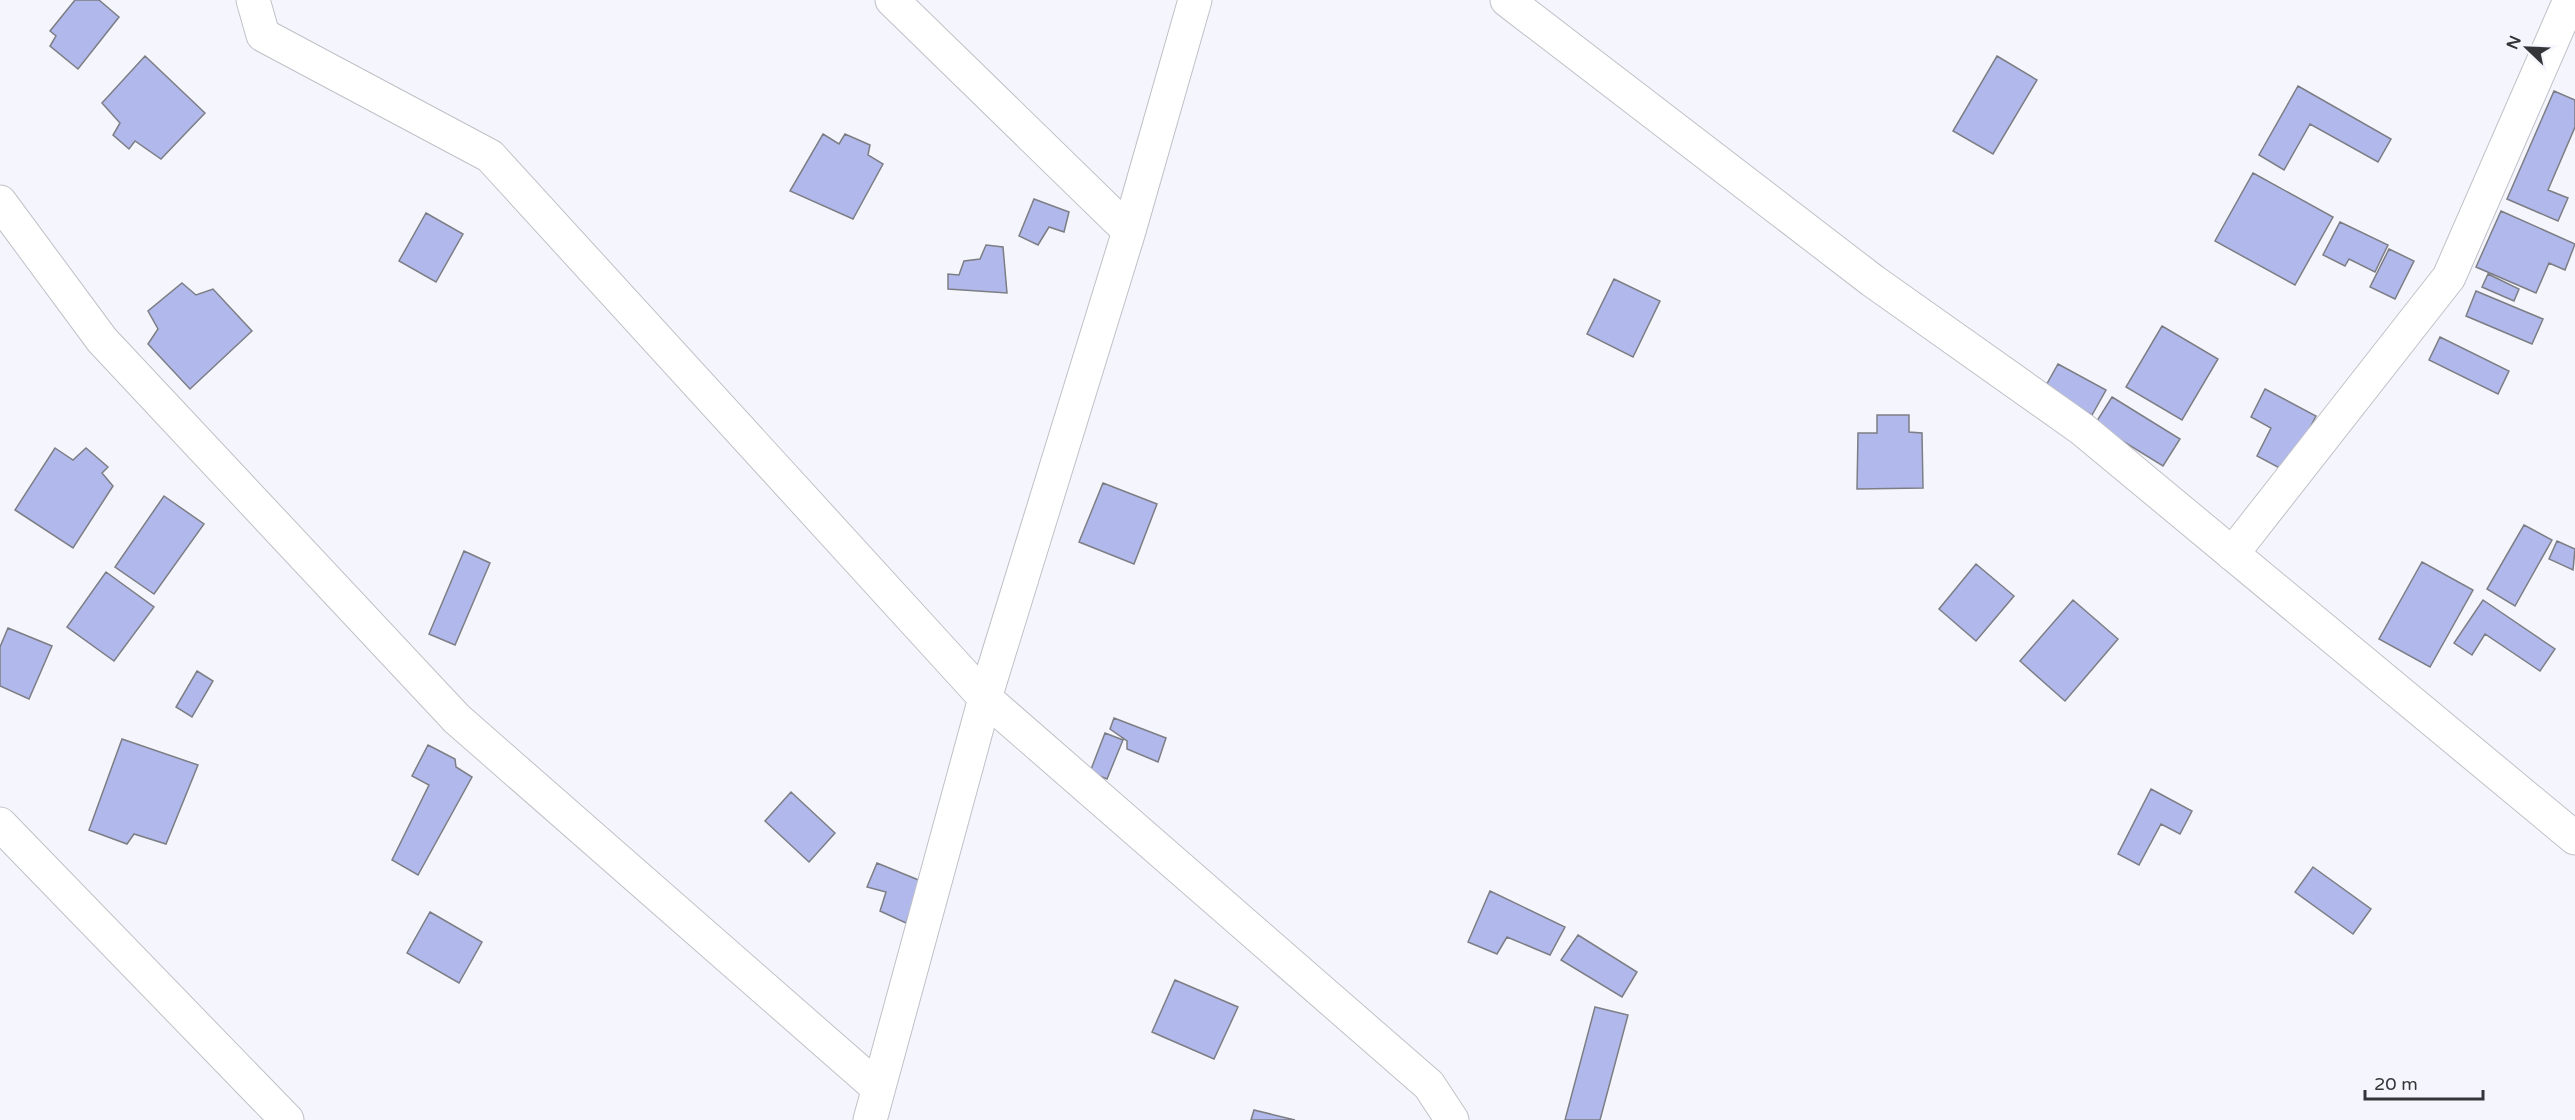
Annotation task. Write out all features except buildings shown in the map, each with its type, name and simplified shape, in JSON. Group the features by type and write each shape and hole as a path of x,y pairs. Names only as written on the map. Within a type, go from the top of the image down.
{"street":[{"path":"253,0 263,35 490,156 986,698 1428,1084 1452,1120"},
{"path":"892,0 1129,231"},
{"path":"870,1120 986,698 1129,231 1195,0"},
{"path":"1507,0 1873,281 2082,429 2575,838"},
{"path":"2232,554 2450,277 2570,0"},
{"path":"0,202 102,340 457,719 878,1087"},
{"path":"0,824 288,1120"}]}
